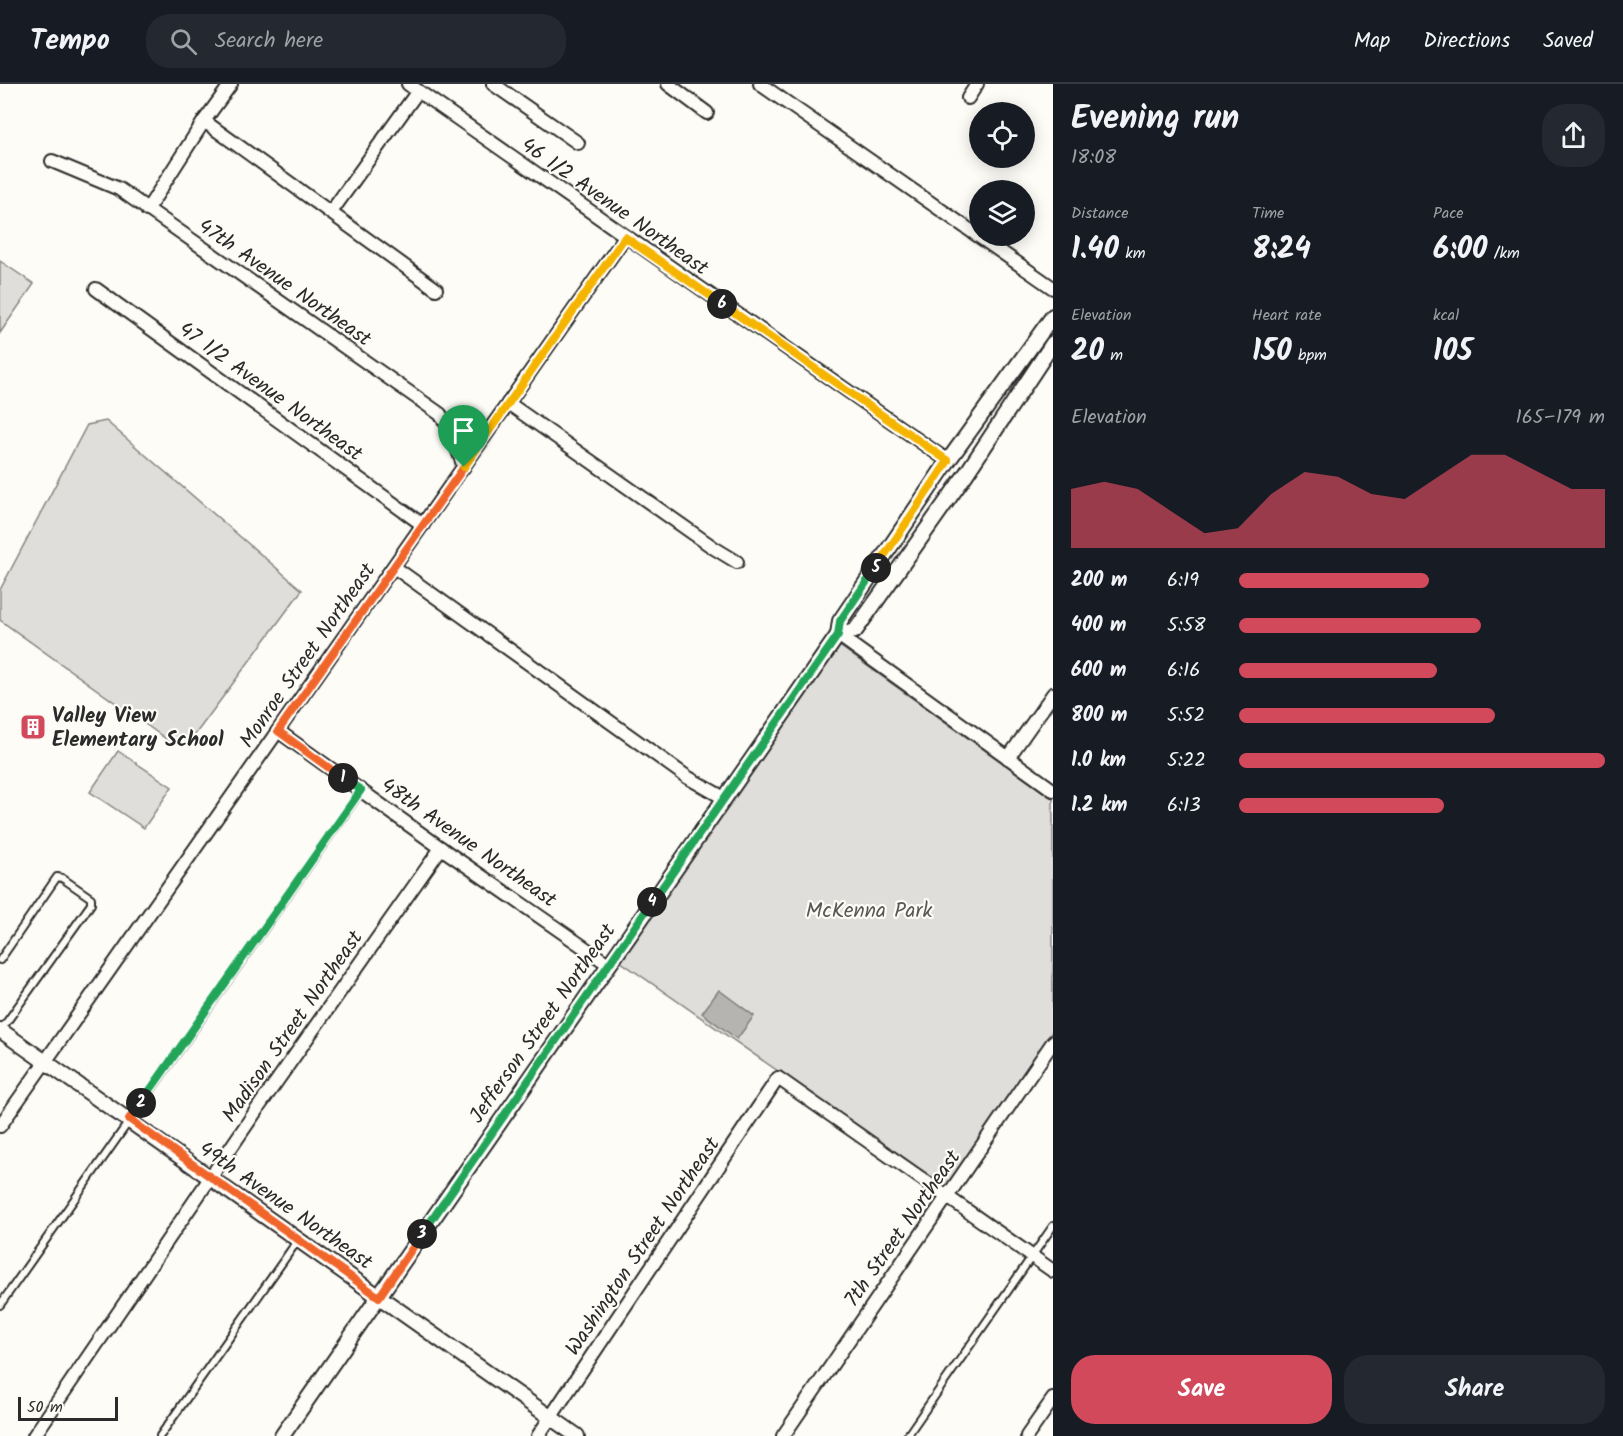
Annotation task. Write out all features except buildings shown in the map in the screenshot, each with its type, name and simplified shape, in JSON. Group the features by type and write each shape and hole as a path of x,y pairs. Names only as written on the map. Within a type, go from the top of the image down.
{"street":[{"path":"147,210 204,121 231,84"},
{"path":"493,84 578,143"},
{"path":"668,84 707,113"},
{"path":"760,84 1053,288"},
{"path":"968,98 977,84"},
{"path":"331,212 413,87"},
{"name":"46 1/2 Avenue Northeast","path":"413,87 948,461"},
{"path":"204,121 436,289"},
{"name":"47th Avenue Northeast","path":"52,161 119,189 440,414 450,429 464,467"},
{"name":"Monroe Street Northeast","path":"0,1126 625,237"},
{"name":"47 1/2 Avenue Northeast","path":"96,289 423,525"},
{"name":"Jefferson Street Northeast","path":"282,1436 838,635 840,621 948,461 1053,316"},
{"name":"Jefferson Street Northeast","path":"838,635 855,631 966,474 1053,343"},
{"path":"508,403 737,562"},
{"path":"394,567 687,777 724,798"},
{"path":"838,635 1053,790"},
{"path":"1008,758 1053,694"},
{"name":"48th Avenue Northeast","path":"278,731 608,964"},
{"name":"Madison Street Northeast","path":"34,1436 211,1177 441,848"},
{"name":"49th Avenue Northeast","path":"0,1030 577,1436"},
{"name":"7th Street Northeast","path":"783,1436 1053,1042"},
{"name":"Washington Street Northeast","path":"538,1436 778,1078 948,1197"},
{"path":"948,1197 1053,1271"},
{"path":"1027,1436 1053,1399"}],"lane":[{"path":"0,1305 361,790"},
{"path":"0,960 57,877 63,878 91,898 91,904 0,1030"},
{"path":"907,1436 1053,1226"},
{"path":"160,1436 298,1240"}],"green space":[{"path":"0,261 34,284 0,333"},
{"path":"106,421 302,590 191,740 173,744 0,620 0,590 87,425"},
{"name":"McKenna Park","path":"831,640 1053,799 1053,1030 946,1188 614,957"},
{"path":"118,751 172,787 144,828 90,792"}],"shaded area":[{"path":"719,990 754,1016 737,1039 702,1013"}],"place":[{"name":"Valley View Elementary School","path":"33,727"}],"route":[{"path":"625,237 948,461 840,621 838,635 379,1297 129,1119 361,790 278,731 464,467 625,237"}]}
